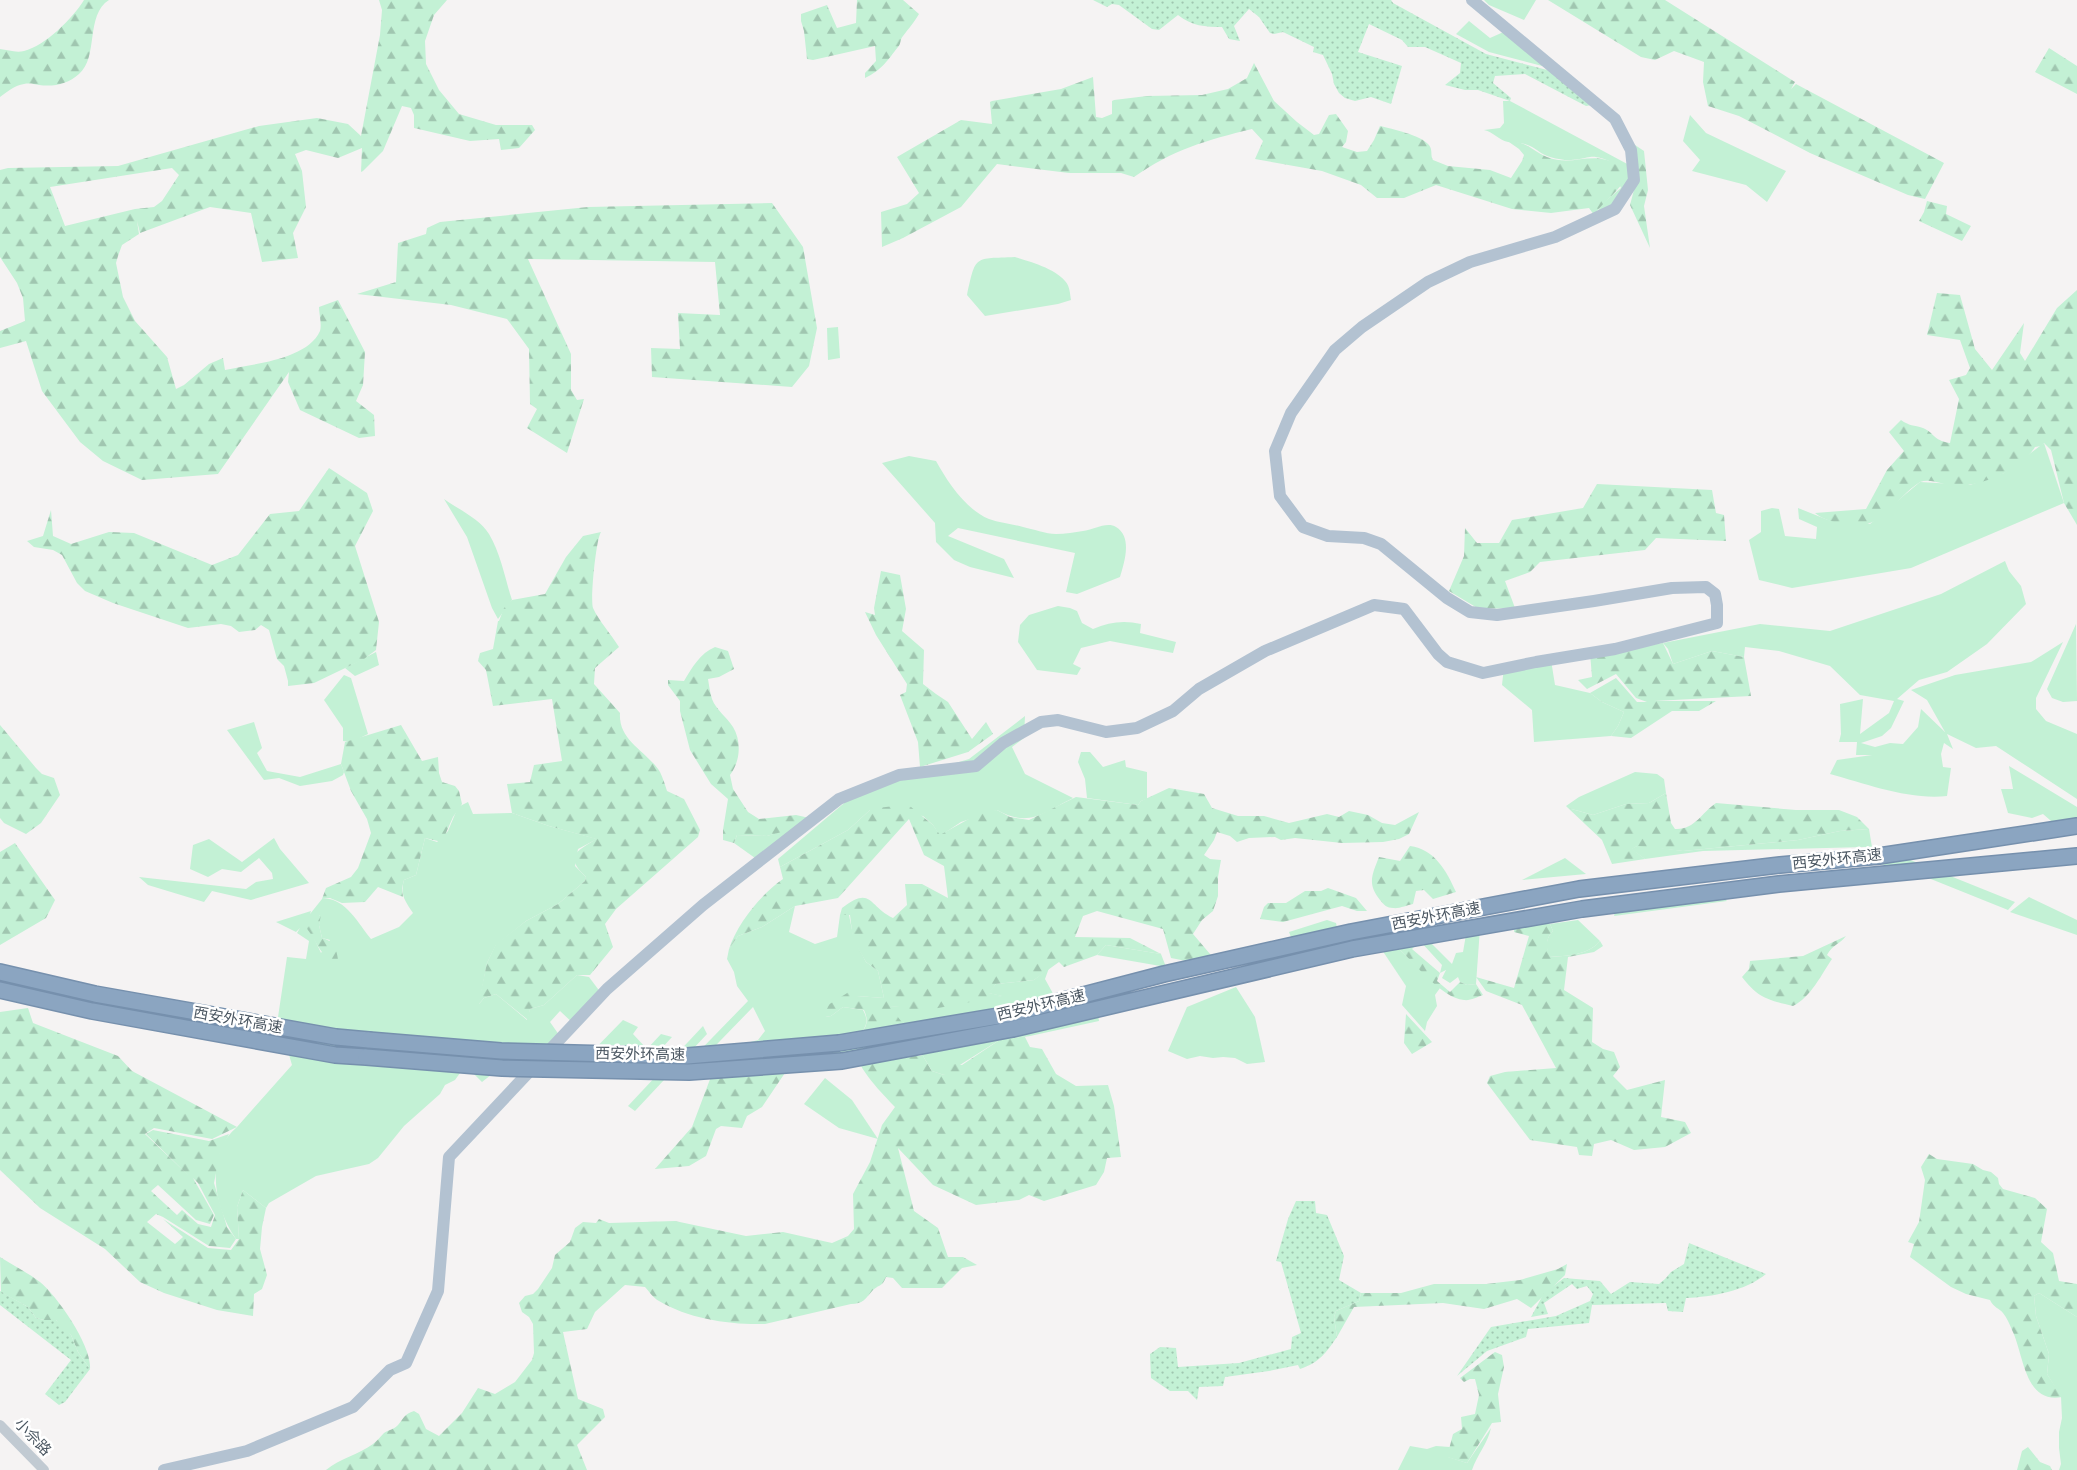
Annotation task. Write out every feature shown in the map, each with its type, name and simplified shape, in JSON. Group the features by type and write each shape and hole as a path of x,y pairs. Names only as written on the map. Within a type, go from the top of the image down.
{"highway":[{"name":"西安外环高速","path":"0,972 95,994 336,1037 501,1051 688,1056 839,1043 1010,1014 1164,974 1350,932 1601,887 1780,865 1879,856 2077,826"},
{"name":"西安外环高速","path":"0,990 92,1012 335,1055 502,1068 689,1072 842,1061 1014,1030 1303,960 1398,941 1582,909 1779,884 2077,856"}],"main road":[{"path":"164,1470 247,1451 353,1407 390,1370 406,1364 438,1291 449,1158 607,989 703,905 839,799 899,775 976,766 1002,743 1041,722 1058,720 1106,732 1137,728 1174,711 1199,689 1265,651 1374,605 1404,609 1438,654 1447,662 1483,673 1615,649 1717,623 1718,605 1715,594 1706,587 1672,588 1497,614 1470,612 1446,598 1381,544 1364,538 1328,536 1303,527 1280,496 1275,451 1291,413 1335,350 1362,327 1428,282 1470,262 1554,237 1615,208 1634,180 1631,150 1615,119 1472,0"}],"street":[{"name":"小佘路","path":"0,1425 44,1470"}],"green space":[{"path":"84,0 109,0 97,16 89,57 85,67 79,74 70,80 55,85 21,85 0,97 0,49 21,52 41,43 66,23"},
{"path":"379,0 447,0 434,15 425,41 426,64 439,90 459,114 496,125 532,125 535,130 519,148 501,150 499,139 470,141 414,128 414,115 411,108 402,106 383,151 361,172 362,148 338,158 306,150 295,154 302,171 306,207 293,233 298,258 262,262 251,213 210,207 140,233 137,221 139,234 122,245 116,263 123,297 135,321 167,357 176,389 184,385 209,364 223,358 225,370 263,363 291,355 313,341 320,331 319,307 338,300 365,352 363,385 356,401 374,415 375,436 359,438 300,410 288,382 289,372 218,474 142,480 103,461 80,442 42,391 26,341 0,348 0,331 25,321 23,298 17,283 0,257 0,170 8,168 118,166 259,126 317,118 348,124 361,136 380,35 382,10","holes":["172,168 179,175 162,201 154,207 135,209 65,226 50,187"]},
{"path":"857,0 903,0 919,14 887,61 876,72 865,78 865,73 876,61 875,46 813,60 807,59 801,21 801,14 827,5 837,28 856,23"},
{"path":"1093,0 1391,0 1393,3 1486,54 1555,72 1592,105 1586,106 1525,74 1495,76 1493,83 1511,98 1510,101 1478,90 1465,90 1445,85 1460,73 1461,63 1425,47 1408,47 1402,40 1369,24 1358,52 1402,66 1391,104 1371,97 1355,101 1345,98 1339,93 1323,55 1313,52 1314,47 1283,32 1270,33 1259,17 1249,9 1234,26 1240,41 1229,39 1222,27 1210,27 1188,22 1178,15 1159,30 1152,29 1119,5 1112,4 1107,7"},
{"path":"1484,0 1536,0 1524,20 1489,5"},
{"path":"1548,0 1665,0 1795,82 1791,89 1796,84 1944,163 1925,199 1908,195 1810,153 1739,116 1708,106 1703,82 1704,62 1674,51 1655,60 1641,57"},
{"path":"1469,21 1490,38 1508,30 1550,68 1489,52 1456,34"},
{"path":"2049,48 2077,66 2077,94 2035,72"},
{"path":"1254,63 1274,101 1297,122 1314,135 1319,134 1329,115 1336,114 1348,131 1346,142 1342,147 1357,152 1367,151 1380,126 1420,138 1429,145 1433,160 1448,166 1490,170 1511,178 1524,155 1509,142 1515,142 1524,144 1542,155 1555,159 1592,158 1607,160 1619,167 1627,177 1594,215 1589,208 1551,213 1512,209 1436,185 1404,198 1377,198 1361,185 1322,171 1255,159 1263,141 1252,129 1190,147 1162,160 1134,177 1121,173 1069,173 997,164 961,207 882,247 881,212 907,204 919,193 897,157 961,120 992,124 990,102 992,101 1061,89 1093,77 1096,117 1102,118 1112,114 1112,101 1114,100 1147,96 1202,95 1228,89 1247,78"},
{"path":"1503,101 1510,101 1631,166 1625,199 1595,215 1603,203 1621,188 1609,161 1592,157 1571,160 1556,159 1544,155 1533,147 1505,141 1484,130 1500,128 1504,123"},
{"path":"1690,115 1706,133 1786,171 1767,202 1746,185 1692,171 1700,160 1683,141"},
{"path":"1632,143 1644,151 1648,190 1644,206 1650,248 1630,205 1639,171"},
{"path":"1927,201 1947,206 1946,214 1971,226 1962,241 1919,221"},
{"path":"772,203 803,247 817,328 809,366 792,387 652,377 651,348 680,349 678,313 720,315 715,262 528,259 571,354 571,390 577,400 584,399 567,453 527,428 537,409 530,404 529,349 507,319 451,305 357,294 396,282 398,243 426,234 427,228 440,222 588,207"},
{"path":"1015,257 1055,272 1068,285 1071,300 1058,304 985,316 967,295 975,265 984,259"},
{"path":"2077,290 2077,525 2064,503 2051,450 2044,443 2041,446 2035,447 2029,455 2010,470 1976,484 1954,486 1933,481 1920,482 1910,489 1886,513 1868,524 1857,526 1840,523 1825,519 1815,513 1866,509 1887,470 1904,451 1889,432 1901,420 1923,428 1940,440 1950,443 1959,399 1949,380 1966,375 1970,368 1960,340 1927,335 1937,293 1960,295 1975,349 1992,370 2024,323 2020,353 2025,361 2057,308"},
{"path":"838,327 840,358 828,360 827,328"},
{"path":"2044,443 2064,503 1911,568 1792,588 1759,580 1749,540 1761,532 1761,511 1772,508 1779,509 1785,536 1816,539 1817,527 1799,519 1798,508 1828,520 1870,524 1920,482 1970,485 2004,473"},
{"path":"909,456 936,461 965,502 981,515 997,522 1052,534 1083,531 1104,525 1116,527 1121,531 1126,544 1125,558 1120,577 1077,594 1066,592 1075,553 958,528 948,536 1004,559 1014,578 970,567 954,560 936,542 935,523 882,463"},
{"path":"329,468 367,493 373,511 355,546 379,622 376,650 364,659 314,683 288,686 284,666 277,659 269,630 261,625 255,630 239,632 231,626 221,624 188,628 113,603 85,591 77,583 62,555 53,550 34,547 27,541 43,536 51,510 53,536 71,544 109,532 134,533 212,565 238,555 270,514 299,511"},
{"path":"1597,484 1712,490 1716,513 1724,515 1726,541 1656,538 1645,550 1540,562 1530,572 1505,581 1515,608 1479,609 1449,591 1464,556 1465,528 1477,543 1499,543 1512,520 1583,508"},
{"path":"444,499 480,524 493,542 500,558 512,600 498,619 492,608 467,537"},
{"path":"601,532 597,546 592,603 598,618 619,647 595,668 594,684 620,713 621,723 628,738 660,772 667,791 684,799 700,830 698,837 616,909 605,924 613,947 590,975 577,975 544,1005 530,1009 528,1020 496,994 484,998 478,1005 487,963 496,944 526,921 558,904 585,881 586,877 575,864 575,855 583,847 596,839 512,813 507,784 530,782 534,765 562,761 552,699 493,706 486,670 478,661 480,653 493,649 498,621 504,608 512,600 545,594 566,557 583,536"},
{"path":"2005,561 2009,571 2021,586 2026,604 1987,644 1947,672 1919,680 1897,699 1904,701 1891,728 1882,736 1861,743 1875,747 1890,743 1903,744 1918,727 1921,709 1945,732 1927,700 1911,690 1955,675 2031,662 2063,642 2036,698 2036,709 2046,721 2077,734 2077,799 1996,746 1976,748 1947,734 1953,749 1944,743 1941,754 1943,767 1951,768 1947,796 1917,796 1830,774 1837,760 1872,755 1856,755 1857,742 1839,742 1841,734 1840,704 1863,699 1860,734 1889,713 1894,701 1860,695 1830,666 1779,651 1745,647 1744,657 1712,651 1673,664 1668,649 1663,643 1760,624 1830,631 1941,594"},
{"path":"881,571 900,575 906,609 902,631 924,650 923,684 948,702 972,739 986,722 993,734 968,752 920,767 918,742 900,695 906,692 907,684 876,635 865,612 875,615 874,608"},
{"path":"1058,606 1077,611 1082,623 1093,629 1117,622 1141,624 1140,633 1176,642 1173,653 1110,641 1081,648 1073,664 1081,668 1077,675 1037,670 1018,642 1020,625 1029,615"},
{"path":"2076,624 2077,701 2063,702 2052,698 2047,689"},
{"path":"1663,643 1673,664 1712,651 1744,657 1751,696 1654,701 1716,701 1699,711 1672,711 1631,738 1611,736 1624,712 1602,702 1590,693 1616,678 1637,702 1647,702 1636,698 1616,674 1587,689 1578,680 1592,677 1590,653"},
{"path":"715,647 728,651 734,669 719,677 708,679 714,703 733,727 738,739 738,758 730,775 733,789 748,812 759,819 796,815 814,819 797,833 789,830 767,836 737,835 734,843 723,840 728,799 711,784 690,750 680,711 680,701 668,685 668,680 684,681 701,657"},
{"path":"376,652 379,665 355,676 345,668"},
{"path":"1551,660 1555,685 1590,693 1602,702 1624,712 1611,736 1534,742 1532,710 1502,685 1504,667"},
{"path":"344,675 351,678 368,734 350,741 343,741 343,728 324,700"},
{"path":"1025,716 1024,738 1012,747 1025,774 1073,798 1044,813 1027,818 1018,818 997,810 961,822 940,836 933,825 923,816 870,810 848,830 780,867 778,859 856,793 969,759"},
{"path":"254,722 262,748 257,753 267,771 300,777 341,764 344,772 343,775 332,781 300,786 279,778 264,780 227,730"},
{"path":"0,725 42,774 54,778 60,795 41,823 26,834 4,823 0,818"},
{"path":"401,725 422,761 438,757 439,773 442,782 455,786 459,791 462,804 453,817 442,842 425,838 416,875 404,880 402,888 403,897 378,887 365,902 342,903 330,898 322,899 326,888 351,877 358,868 371,833 367,819 351,791 341,764 345,742"},
{"path":"1081,752 1090,752 1103,767 1125,760 1126,767 1147,772 1147,799 1141,801 1138,805 1087,798 1085,779 1078,762"},
{"path":"2009,766 2077,807 2077,827 2057,826 2043,814 2032,818 2008,813 2001,789 2013,789"},
{"path":"1635,772 1657,774 1664,779 1666,793 1649,803 1626,804 1593,815 1566,806 1579,797"},
{"path":"1169,788 1204,794 1212,808 1238,816 1264,816 1289,823 1327,814 1339,817 1349,811 1368,815 1382,823 1395,825 1419,812 1409,834 1399,839 1383,842 1342,843 1295,838 1281,840 1275,837 1249,838 1237,842 1230,836 1217,832 1204,855 1210,859 1221,860 1218,877 1218,896 1213,911 1202,920 1193,934 1222,968 1171,958 1163,929 1097,911 1083,916 1075,937 1130,938 1161,954 1106,945 1097,955 1064,967 1059,962 1034,980 996,984 989,993 1003,996 911,1013 905,1006 890,1007 912,1035 912,1053 914,1056 923,1056 932,1071 944,1075 950,1063 962,1065 1001,1039 1030,1036 1025,1037 1030,1047 1042,1049 1056,1074 1076,1086 1108,1085 1114,1106 1121,1157 1107,1158 1104,1172 1096,1185 1044,1201 1029,1195 1019,1200 976,1205 933,1185 898,1148 914,1211 938,1228 948,1257 963,1257 977,1265 962,1268 942,1288 902,1288 893,1278 886,1277 882,1284 858,1303 765,1324 752,1324 710,1320 696,1316 659,1301 645,1287 625,1285 595,1312 587,1329 563,1332 578,1399 603,1409 605,1417 577,1445 587,1470 326,1470 337,1462 373,1444 384,1433 397,1426 406,1415 414,1411 419,1414 426,1429 439,1436 462,1413 478,1388 495,1394 515,1382 532,1360 534,1353 533,1324 529,1317 522,1312 519,1303 525,1296 533,1294 538,1289 552,1268 555,1255 570,1242 575,1228 583,1222 596,1223 599,1219 609,1223 675,1221 746,1236 783,1232 832,1243 848,1236 854,1229 853,1194 870,1162 882,1125 895,1107 865,1072 857,1056 857,1043 867,1022 864,1010 843,1007 831,1016 825,1017 823,1023 828,1005 852,990 857,996 884,998 878,971 866,962 853,940 850,915 840,915 842,908 852,901 865,898 893,918 907,905 905,884 922,884 948,898 944,866 924,855 909,819 838,898 795,906 762,927 738,936 729,949 751,910 766,893 783,879 780,867 848,830 870,810 878,808 902,805 911,807 933,825 940,835 983,811 997,810 1010,817 1029,820 1076,797 1138,805 1141,801"},
{"path":"1666,793 1671,823 1675,829 1682,829 1693,824 1716,803 1796,810 1839,810 1857,817 1869,829 1840,831 1798,840 1683,851 1637,846 1632,849 1645,859 1612,864 1602,840 1568,808 1593,815 1626,804 1649,803"},
{"path":"468,802 473,814 512,813 549,826 597,839 578,849 575,866 586,877 585,881 558,904 526,921 496,945 487,963 479,1004 484,998 496,994 527,1020 530,1009 544,1005 577,975 589,977 604,997 576,1026 560,1011 550,1022 564,1042 546,1065 528,1046 482,1082 472,1072 460,1073 455,1080 445,1085 440,1094 404,1126 378,1158 369,1164 316,1176 269,1203 266,1208 243,1190 237,1207 239,1239 236,1239 222,1213 216,1182 216,1166 227,1138 292,1065 278,1017 287,957 306,959 309,941 297,933 300,928 296,932 276,922 311,911 310,914 322,899 330,899 344,906 371,939 399,927 413,913 404,898 404,880 416,875 425,838 437,842 448,831 458,807","holes":["320,915 319,925 322,938 330,940 321,953 311,932"]},
{"path":"789,829 797,833 762,863 734,843 737,835 767,836"},
{"path":"1869,829 1872,847 1893,853 2015,902 2008,910 1901,867 1870,863 1865,847 1703,851 1645,859 1631,849 1637,846 1646,846 1683,851 1798,840 1840,831"},
{"path":"274,838 280,849 309,883 251,900 212,891 204,902 148,885 139,877 246,889 256,882 273,879 272,873 259,858 241,872 222,869 208,877 190,869 193,845 209,839 242,862"},
{"path":"15,843 55,900 46,918 0,945 0,852"},
{"path":"1410,846 1426,852 1439,863 1449,877 1456,892 1433,899 1424,890 1416,891 1413,904 1395,908 1386,906 1383,903 1373,889 1372,884 1373,874 1379,857 1400,861"},
{"path":"1565,858 1586,874 1522,880"},
{"path":"1328,888 1356,898 1367,911 1357,911 1342,906 1283,922 1260,919 1264,907 1268,903 1286,903 1305,891 1321,891"},
{"path":"1720,894 1727,901 1614,916 1616,907"},
{"path":"2029,897 2077,920 2077,935 2010,912"},
{"path":"795,906 789,932 815,944 837,937 840,915 849,915 854,940 866,962 878,971 884,998 857,996 825,1017 831,1016 843,1007 863,1010 866,1024 858,1040 855,1052 849,1059 833,1068 787,1072 768,1043 758,1040 765,1031 753,1007 688,1074 678,1073 748,1001 737,986 734,972 727,959 729,949 738,936 762,927"},
{"path":"321,915 319,925 322,938 333,944 339,964 321,951 303,924 308,917 315,918"},
{"path":"1327,920 1336,923 1340,940 1365,936 1368,950 1323,937 1294,945 1289,932"},
{"path":"1578,920 1600,941 1584,952 1549,957 1547,943 1553,931 1550,924"},
{"path":"1515,923 1550,924 1553,931 1547,943 1550,957 1584,952 1600,941 1603,946 1594,952 1568,957 1564,990 1593,1008 1592,1042 1603,1049 1614,1052 1620,1067 1613,1076 1627,1090 1665,1080 1661,1117 1685,1122 1691,1133 1665,1147 1634,1150 1611,1140 1594,1144 1592,1156 1579,1155 1577,1147 1530,1140 1487,1083 1490,1076 1505,1072 1556,1068 1522,1005 1486,991 1476,977 1514,988 1529,936 1514,932"},
{"path":"1480,928 1476,984 1467,985 1460,982 1458,977 1450,983 1442,978 1446,970 1440,973 1442,965 1420,941 1426,938 1452,964 1456,953 1463,952 1467,929"},
{"path":"1846,936 1827,955 1832,959 1815,985 1805,997 1793,1006 1764,997 1753,990 1742,977 1749,969 1750,961 1803,956"},
{"path":"1420,941 1412,949 1440,973 1437,981 1450,992 1460,982 1467,985 1476,984 1483,995 1466,1000 1455,998 1446,993 1397,947"},
{"path":"1106,945 1161,954 1166,967 1097,955"},
{"path":"1397,947 1440,988 1435,995 1437,1006 1427,1022 1425,1031 1402,1005 1406,986 1382,950"},
{"path":"1049,968 1045,979 1056,999 1085,992 1097,1006 1099,1021 1030,1036 1001,1039 944,1075 932,1071 923,1056 912,1053 889,1007 1002,996 988,993 996,984 1034,980"},
{"path":"1236,987 1255,1017 1265,1062 1247,1064 1235,1058 1200,1056 1187,1059 1168,1051 1187,1007"},
{"path":"28,1008 33,1023 118,1056 132,1071 237,1127 212,1139 154,1128 145,1134 189,1176 146,1134 153,1130 209,1141 229,1134 220,1153 214,1183 227,1227 236,1239 230,1248 209,1246 156,1214 147,1222 175,1244 183,1237 163,1219 208,1248 231,1250 239,1239 237,1207 243,1190 266,1208 260,1249 267,1275 262,1289 254,1294 253,1316 217,1310 164,1293 140,1282 105,1249 40,1208 0,1170 0,1012","holes":["193,1178 198,1183 215,1215 211,1227 198,1224 182,1210 177,1215 151,1191 158,1185 196,1220 210,1224 214,1215"]},
{"path":"1406,1014 1432,1042 1412,1054 1404,1043"},
{"path":"623,1020 638,1027 633,1034 647,1049 661,1034 672,1037 637,1075 580,1064"},
{"path":"703,1026 707,1034 635,1111 628,1106"},
{"path":"772,1036 808,1047 791,1064 762,1107 747,1116 742,1128 721,1126 716,1129 706,1156 689,1166 655,1169 692,1127 715,1066 736,1046 758,1040 768,1043"},
{"path":"825,1078 852,1100 878,1139 839,1128 804,1104"},
{"path":"1929,1154 1937,1159 1973,1164 1991,1172 1998,1178 1999,1184 2003,1189 2035,1198 2047,1209 2041,1242 2053,1253 2059,1281 2077,1284 2077,1317 2039,1293 2034,1296 2036,1316 2049,1354 2047,1374 2062,1397 2049,1397 2040,1393 2033,1385 2027,1375 2008,1322 2003,1313 1990,1300 1966,1294 1951,1287 1910,1257 1914,1244 1908,1242 1919,1222 1925,1180 1921,1167"},
{"path":"1296,1201 1315,1201 1316,1213 1327,1215 1344,1256 1339,1280 1361,1293 1359,1301 1336,1311 1334,1317 1337,1337 1325,1353 1313,1363 1300,1369 1298,1365 1225,1377 1223,1386 1199,1387 1197,1400 1188,1391 1170,1391 1151,1378 1150,1354 1160,1347 1176,1348 1178,1367 1239,1363 1291,1349 1292,1337 1301,1333 1281,1262 1276,1261 1288,1219"},
{"path":"1689,1243 1766,1274 1749,1285 1728,1292 1686,1298 1683,1312 1668,1311 1666,1303 1592,1305 1589,1323 1528,1329 1526,1337 1487,1351 1457,1376 1491,1327 1556,1316 1590,1301 1593,1294 1587,1286 1577,1289 1572,1284 1544,1303 1548,1314 1531,1317 1544,1293 1564,1278 1600,1281 1611,1294 1630,1282 1659,1284 1671,1272 1684,1264"},
{"path":"0,1257 40,1282 56,1299 80,1335 86,1348 90,1369 78,1352 71,1335 56,1320 36,1318 28,1307 1,1292"},
{"path":"1567,1264 1565,1275 1531,1308 1517,1299 1484,1309 1443,1303 1354,1307 1337,1337 1334,1317 1336,1311 1359,1301 1361,1293 1401,1293 1434,1284 1486,1284 1520,1280 1558,1269"},
{"path":"0,1291 28,1307 36,1318 56,1320 71,1335 78,1352 90,1369 65,1402 59,1405 45,1394 71,1360 0,1305"},
{"path":"2039,1293 2077,1317 2077,1470 2059,1470 2061,1464 2059,1432 2062,1418 2061,1397 2047,1374 2049,1354 2036,1316 2034,1296"},
{"path":"1495,1352 1502,1355 1504,1367 1498,1394 1501,1422 1492,1423 1467,1463 1447,1457 1453,1434 1462,1429 1461,1417 1475,1414 1479,1395 1475,1379 1464,1382 1460,1378"},
{"path":"1491,1428 1472,1470 1398,1470 1410,1446 1427,1449 1436,1446 1450,1447 1448,1457 1467,1463"},
{"path":"2028,1447 2040,1462 2050,1466 2052,1470 2017,1470 2022,1451"}]}
